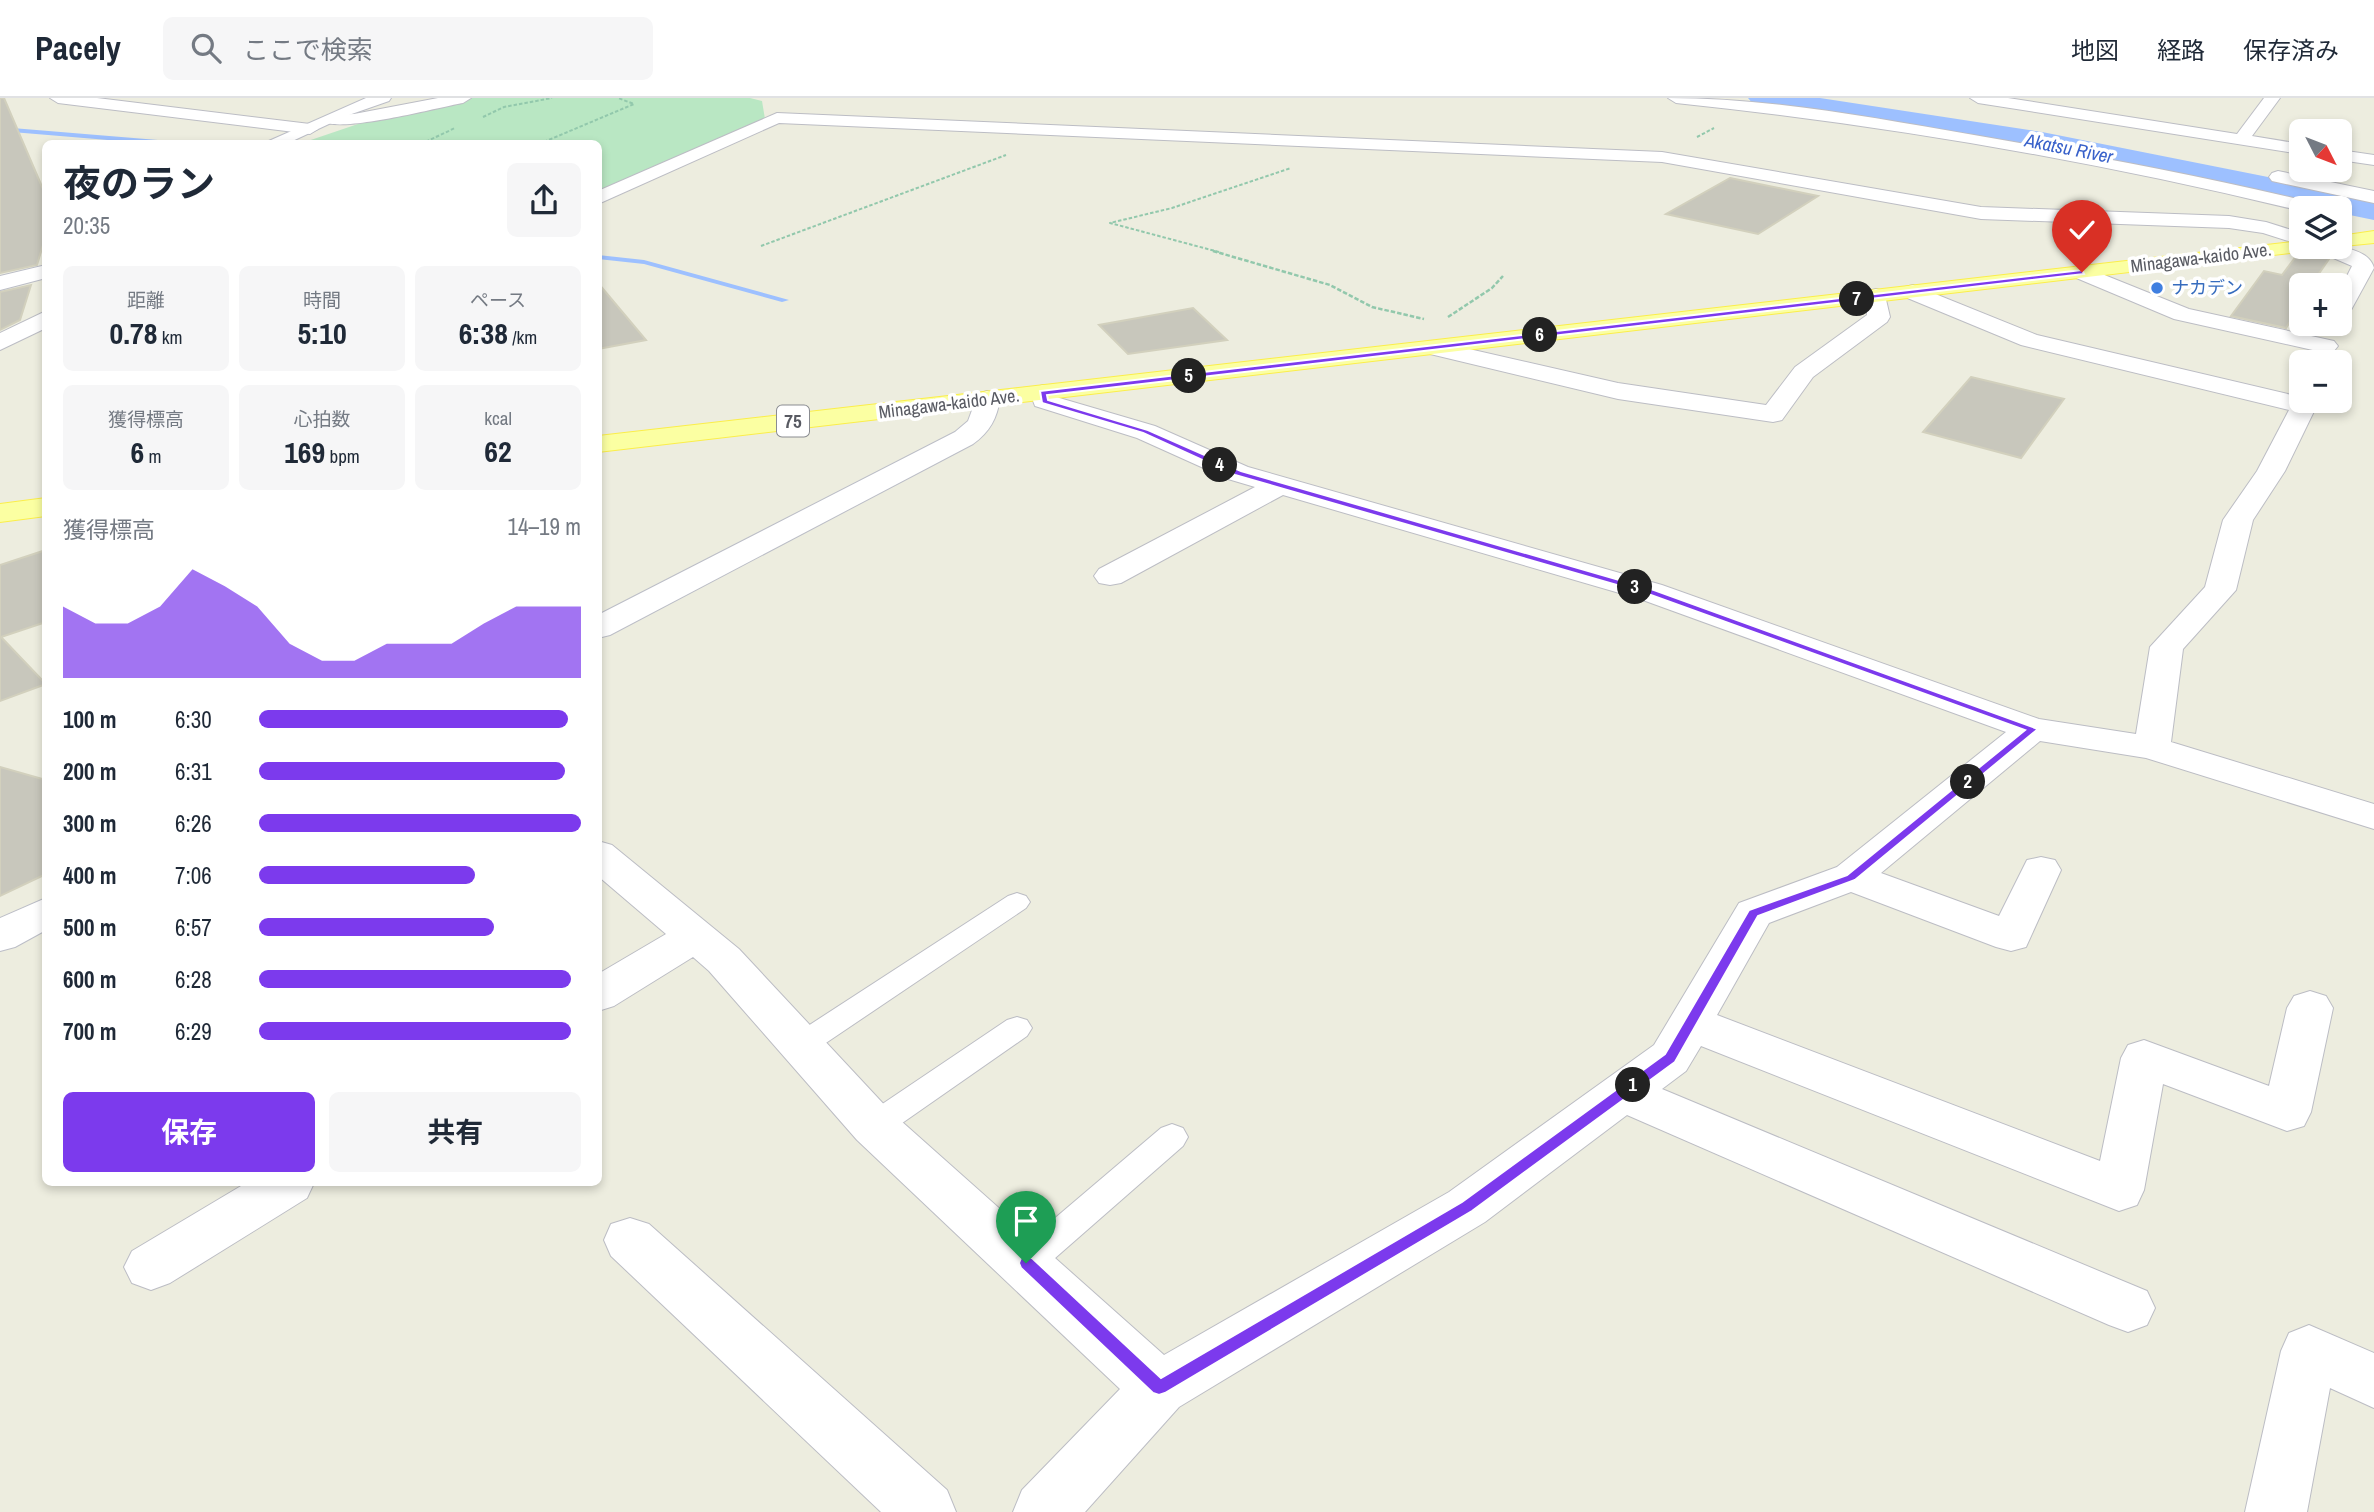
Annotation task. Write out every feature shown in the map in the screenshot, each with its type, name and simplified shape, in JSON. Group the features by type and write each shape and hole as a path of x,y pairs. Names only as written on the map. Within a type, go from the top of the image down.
{"main road":[{"path":"2352,236 2370,227"},
{"name":"Minagawa-kaido Ave.","path":"602,444 2289,248"},
{"path":"0,513 42,508"}],"street":[{"path":"58,98 310,129"},
{"path":"281,140 356,106 383,98"},
{"path":"329,120 354,119 463,98"},
{"path":"1676,98 1770,103 2201,183 2289,203"},
{"path":"1978,98 2289,147"},
{"path":"2241,140 2272,98"},
{"path":"772,100 777,118"},
{"path":"602,196 777,118 1662,157 1981,213 2229,222 2266,228 2289,235"},
{"path":"2352,157 2374,160"},
{"path":"2257,173 2374,197"},
{"path":"2352,257 2363,264 2352,288"},
{"path":"0,283 42,272"},
{"path":"2082,272 2182,314 2327,344"},
{"path":"1913,292 2029,340 2289,399"},
{"path":"1434,348 1618,391 1773,414 1804,372 1880,317 1875,296"},
{"path":"0,343 42,320"},
{"path":"1043,393 1044,401 1146,432 1238,473 1651,592 2032,729 2152,748 2374,817"},
{"path":"602,626 964,438 978,429 985,413 987,399"},
{"path":"2152,748 2167,647 2220,590 2238,520 2271,471 2300,413"},
{"path":"1110,576 1280,485"},
{"path":"1044,1512 1159,1388 1467,1206 1670,1058 1754,913 1851,877 2032,729"},
{"path":"602,857 724,960 874,1126 1159,1388"},
{"path":"1851,877 2011,936 2041,870"},
{"path":"0,936 42,914"},
{"path":"602,993 695,936"},
{"path":"1690,1023 2119,1190 2144,1058 2287,1112 2310,1008"},
{"path":"1623,1093 2127,1308"},
{"path":"151,1267 284,1186"},
{"path":"630,1240 925,1512"},
{"path":"2276,1512 2309,1351 2374,1381"}],"lane":[{"path":"800,1045 1017,902"},
{"path":"874,1126 1017,1028"},
{"path":"1026,1263 1172,1137"}],"path":[{"path":"478,118 504,107 552,98"},
{"path":"548,140 634,104 618,98"},
{"path":"430,140 466,124"},
{"path":"1365,144 1172,208 1110,223 1293,272 1330,285 1380,310 1430,320"},
{"path":"761,246 1008,154"}],"green space":[{"path":"456,98 750,98 762,101 765,119 602,189 602,140 311,140 411,106"}],"building":[{"path":"0,98 4,98 42,187 42,248 37,265 0,273"},
{"path":"1730,178 1818,196 1758,234 1666,214"},
{"path":"2294,259 2329,259 2319,273 2289,273 2289,323 2286,328 2231,316 2264,271 2282,275"},
{"path":"31,285 20,320 0,330 0,292"},
{"path":"602,288 646,340 602,348"},
{"path":"1193,308 1227,340 1128,354 1099,325"},
{"path":"1971,377 2064,399 2021,458 1923,432"},
{"path":"42,551 42,623 1,637 42,680 42,685 0,701 0,565"},
{"path":"0,767 42,779 42,876 0,896"}],"waterway":[{"name":"Akatsu River","path":"1763,98 2042,142 2374,209"},
{"path":"0,129 133,140"},
{"path":"602,257 644,262 785,300"}],"place":[{"name":"ナカデン","path":"2157,288"}],"route":[{"path":"1026,1263 1159,1388 1467,1206 1670,1058 1754,913 1851,877 2032,729 1651,592 1238,473 1146,432 1044,401 1043,393 2082,272"}]}
